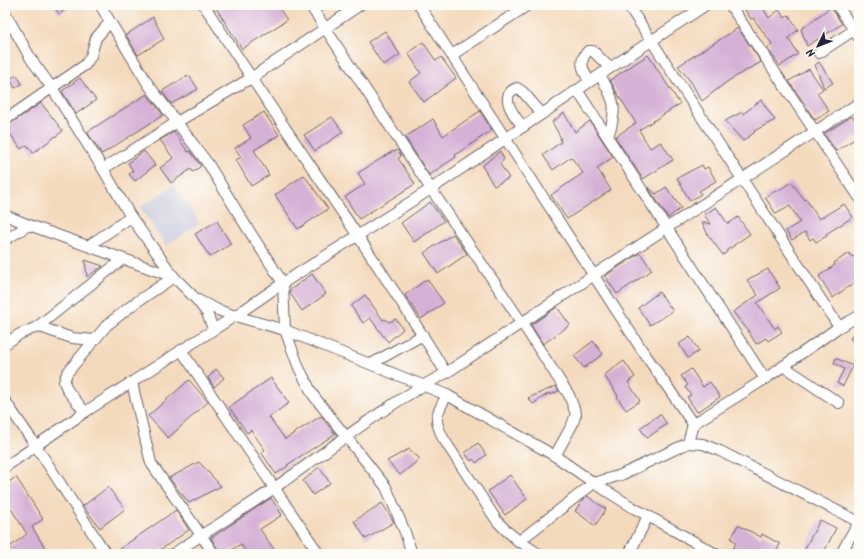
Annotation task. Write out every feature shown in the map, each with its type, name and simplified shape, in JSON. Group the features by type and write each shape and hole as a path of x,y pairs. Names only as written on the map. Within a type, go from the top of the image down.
{"street":[{"path":"5,9 11,5"},
{"path":"100,5 148,84 209,165 283,283 285,330 299,368 313,395 386,487 405,532 412,554"},
{"path":"204,5 251,78 358,235 423,335 446,374"},
{"path":"310,5 569,395 576,414 572,425 555,456"},
{"path":"103,169 177,122 251,78 360,5"},
{"path":"418,5 452,55 505,140 640,348 693,424"},
{"path":"452,55 528,5"},
{"path":"628,5 839,327"},
{"path":"5,467 85,412 431,189 706,5"},
{"path":"730,5 859,197"},
{"path":"819,53 858,36 837,5"},
{"path":"5,13 31,59 52,88 131,217 174,277 196,299 207,313 213,330"},
{"path":"5,120 86,65 91,56 96,38 110,22"},
{"path":"589,82 582,62 583,56 588,51 593,51 610,68"},
{"path":"600,75 612,96 615,107 614,120 608,137"},
{"path":"523,128 508,103 508,95 511,90 517,88 523,92 542,114"},
{"path":"577,90 765,379"},
{"path":"173,554 275,488 378,414 423,386 446,374 594,275 859,102"},
{"path":"5,215 28,225 174,277"},
{"path":"88,246 131,217"},
{"path":"5,240 28,225"},
{"path":"5,344 20,334 37,327 123,259"},
{"path":"85,412 68,391 64,382 67,373 107,325 135,303 174,277"},
{"path":"196,299 218,310 235,316 285,330 447,396 555,456 594,483 648,516 716,554"},
{"path":"688,443 693,424 765,379 839,327 859,316"},
{"path":"37,327 72,338 94,340"},
{"path":"371,364 423,335"},
{"path":"181,350 319,554"},
{"path":"783,366 839,403"},
{"path":"132,383 151,462 214,554"},
{"path":"447,396 437,417 436,424 443,438 498,521 507,532 518,542 539,554"},
{"path":"5,401 106,554"},
{"path":"518,542 594,483 621,475 688,443 704,444 720,451 859,522 841,554"},
{"path":"629,554 648,516"}],"shaded area":[{"path":"174,185 200,223 166,246 140,207"}],"building":[{"path":"53,5 73,5 59,14"},
{"path":"214,5 277,5 287,20 242,49"},
{"path":"742,5 761,5 769,18 779,10 785,18 789,15 798,30 788,38 798,54 780,66 767,48 772,44 753,18 751,19"},
{"path":"831,7 842,24 807,46 801,29"},
{"path":"153,17 164,39 138,55 126,35"},
{"path":"738,28 761,62 728,81 702,101 691,82 678,66"},
{"path":"385,31 400,55 383,65 368,42"},
{"path":"423,42 436,61 441,57 456,78 424,102 409,82 421,73 408,53"},
{"path":"648,55 680,104 639,130 650,148 661,142 673,160 643,179 615,137 636,123 610,80"},
{"path":"819,62 833,83 824,88 815,65"},
{"path":"809,69 823,89 817,93 829,111 815,120 789,81"},
{"path":"17,75 22,84 15,88 10,79"},
{"path":"189,75 198,89 171,104 162,91"},
{"path":"80,78 96,100 76,114 62,91"},
{"path":"147,94 163,115 102,154 87,132"},
{"path":"761,100 775,120 754,131 755,132 743,141 725,121 742,112 743,114"},
{"path":"41,103 63,131 33,153 27,145 21,149 5,127"},
{"path":"480,111 492,130 429,175 405,137 433,119 443,136"},
{"path":"264,112 279,135 254,150 269,175 251,186 236,160 241,157 235,148 251,138 243,125"},
{"path":"564,113 575,132 590,121 613,157 597,168 611,190 567,219 551,195 583,173 571,157 553,170 543,155 561,142 561,138 552,122"},
{"path":"852,116 859,126 859,136 836,151 824,134"},
{"path":"332,117 343,132 315,151 304,135"},
{"path":"174,132 188,152 190,151 201,166 193,172 191,169 171,183 160,168 173,158 160,140"},
{"path":"398,150 401,156 398,158 415,184 359,219 345,197 365,184 358,173 393,151"},
{"path":"144,151 155,165 135,181 129,174 133,171 128,163"},
{"path":"500,151 504,159 500,164 509,178 494,186 482,166"},
{"path":"702,165 704,169 708,167 716,181 699,191 701,194 690,201 677,178"},
{"path":"304,175 328,209 298,229 275,195"},
{"path":"791,182 805,200 806,199 819,219 844,204 853,217 816,242 813,238 810,240 805,232 792,240 786,231 800,222 790,206 776,214 765,197"},
{"path":"648,187 656,194 666,187 681,208 668,218"},
{"path":"430,202 444,221 414,242 401,223"},
{"path":"716,207 728,224 738,217 750,234 727,250 727,252 723,255 708,235 702,222 711,224 704,215"},
{"path":"217,221 231,244 210,257 195,234"},
{"path":"453,234 467,254 438,274 424,253"},
{"path":"640,253 652,270 617,294 605,276"},
{"path":"849,253 856,259 859,257 859,281 849,286 833,298 819,276"},
{"path":"85,260 103,266 87,277"},
{"path":"768,269 780,288 757,303 775,329 778,326 782,332 768,341 766,338 756,344 747,329 733,312 758,295 747,280"},
{"path":"312,274 326,294 302,311 290,293 290,290"},
{"path":"427,279 444,303 421,319 405,295"},
{"path":"659,292 673,311 650,325 638,308"},
{"path":"365,295 383,320 385,319 389,322 396,319 403,329 388,342 370,318 363,323 351,306"},
{"path":"557,307 570,325 543,344 531,325"},
{"path":"859,323 859,344 850,339"},
{"path":"690,337 699,351 688,358 679,344"},
{"path":"593,341 603,354 584,368 574,356"},
{"path":"836,358 853,366 843,386 837,383 844,369 834,363"},
{"path":"624,361 635,377 628,382 640,401 626,410 604,375"},
{"path":"216,369 224,378 214,387 208,378"},
{"path":"691,369 703,387 710,382 720,397 697,412 687,397 691,395 685,387 688,385 681,376"},
{"path":"271,378 289,403 269,417 285,439 321,416 335,434 287,465 288,466 276,474 261,452 265,450 251,430 247,433 229,407"},
{"path":"189,380 208,402 168,438 148,416"},
{"path":"556,386 559,391 550,395 549,393 533,404 528,398"},
{"path":"660,414 667,424 647,438 640,428"},
{"path":"478,443 486,455 476,463 473,459 471,461 465,453"},
{"path":"409,449 420,459 400,475 387,461"},
{"path":"199,462 221,486 189,503 169,478"},
{"path":"319,467 330,483 313,495 303,481"},
{"path":"510,475 527,499 505,515 488,491"},
{"path":"16,477 43,519 32,527 45,548 37,554 9,554 6,550 27,534 5,499 5,485"},
{"path":"108,487 125,509 100,528 83,506"},
{"path":"587,496 606,509 595,526 575,511 583,499"},
{"path":"271,498 282,515 260,529 277,554 247,554 241,544 225,554 220,554 211,538"},
{"path":"382,503 394,522 366,539 354,521"},
{"path":"176,510 189,530 154,554 112,554"},
{"path":"820,520 836,528 823,554 814,549 812,554 802,554"},
{"path":"738,525 761,537 762,534 780,544 776,552 772,550 770,554 743,554 733,549 736,542 731,539"}]}
